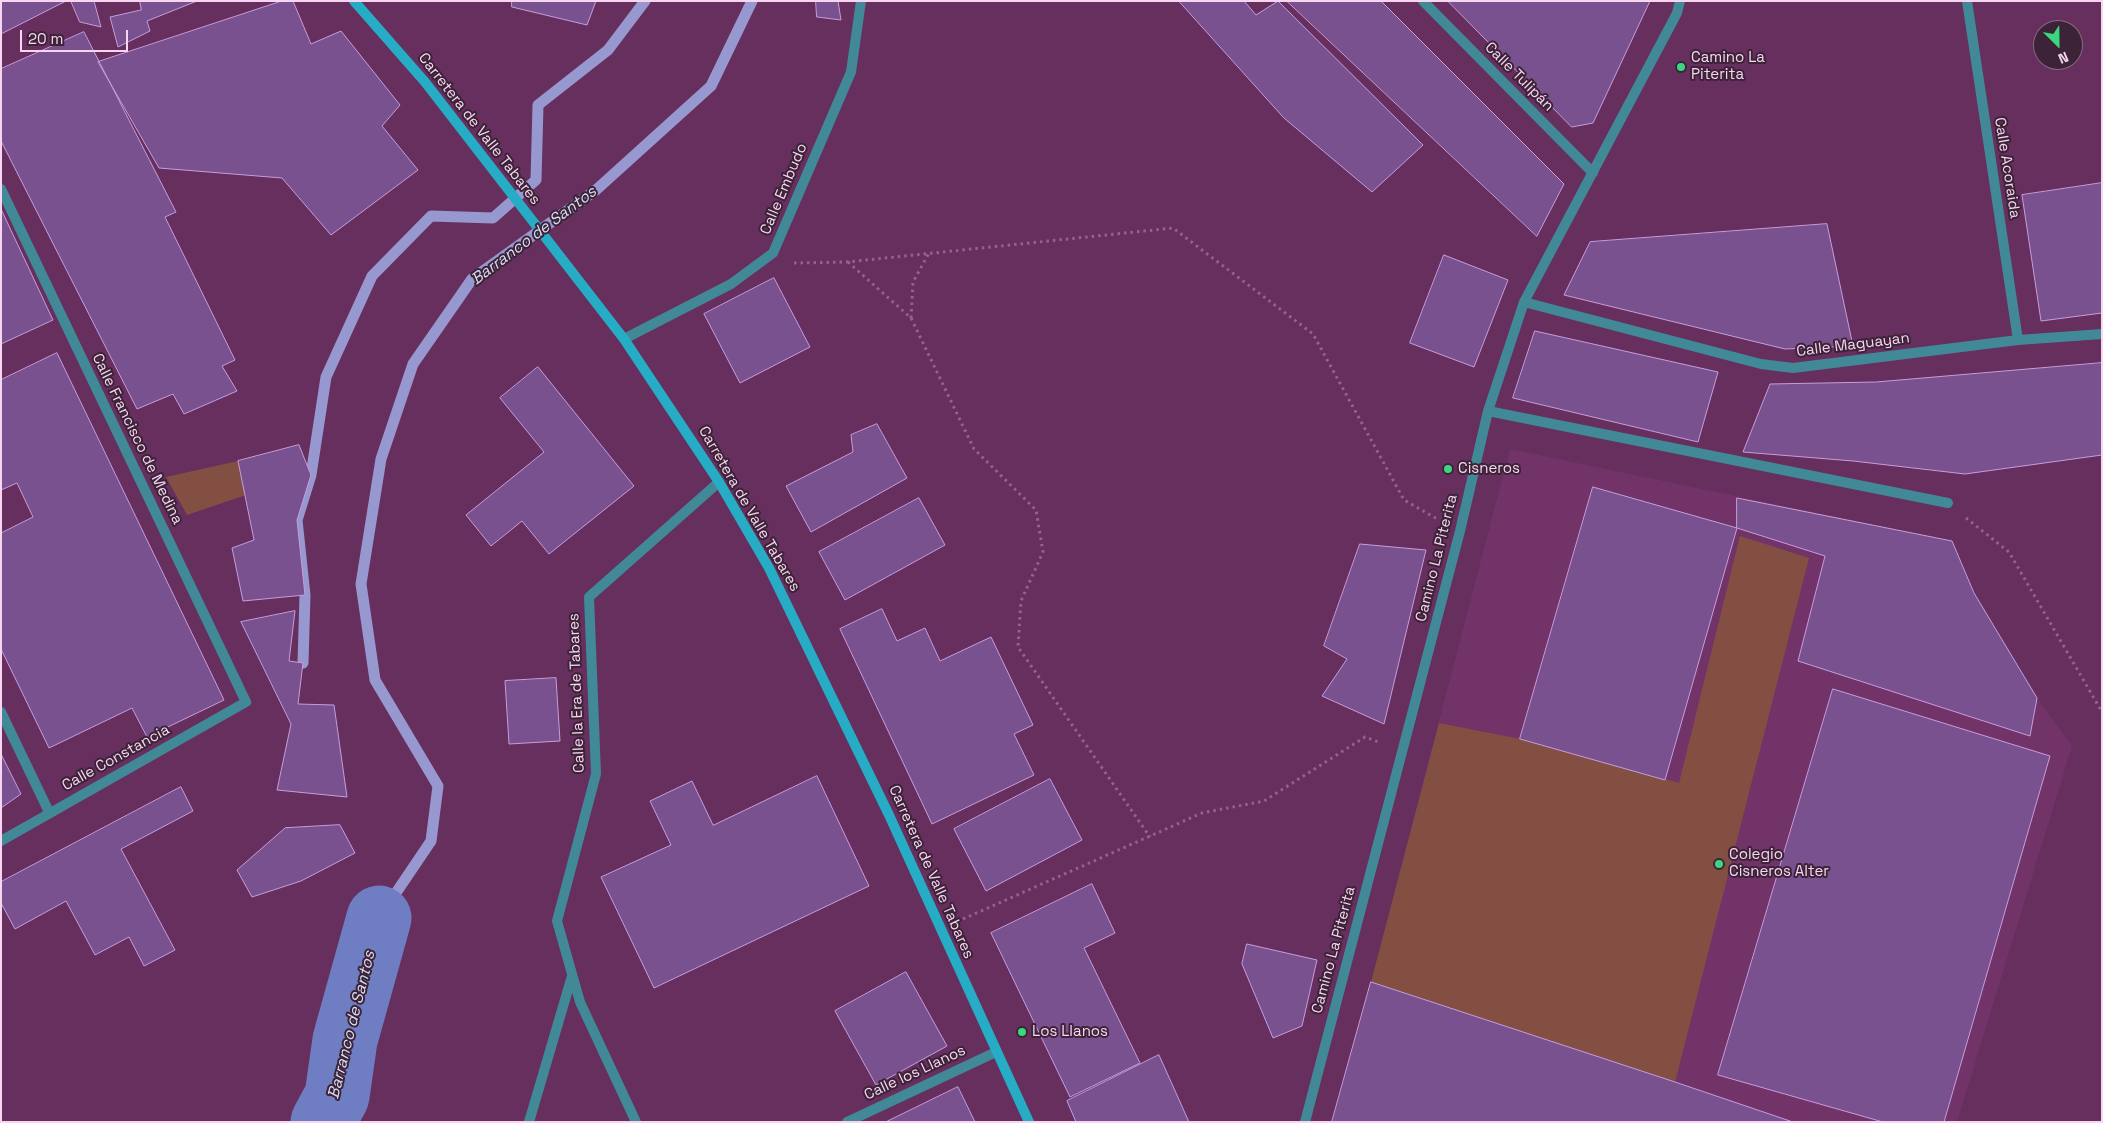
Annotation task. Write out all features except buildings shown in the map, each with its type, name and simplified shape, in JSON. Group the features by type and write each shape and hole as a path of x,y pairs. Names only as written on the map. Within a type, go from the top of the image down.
{"main road":[{"name":"Carretera de Valle Tabares","path":"354,1 425,82 624,339 719,482 769,568 889,815 1029,1122"}],"street":[{"name":"Calle Embudo","path":"624,339 731,284 773,253 851,72 861,1"},
{"name":"Calle Tulipán","path":"1423,1 1593,173"},
{"name":"Camino La Piterita","path":"1304,1122 1460,531 1488,411 1524,302 1677,13 1680,1"},
{"name":"Calle Acoraida","path":"1967,1 2018,340"},
{"name":"Calle Francisco de Medina","path":"1,189 246,702"},
{"name":"Calle Maguayan","path":"1524,302 1761,364 1793,368 2018,340 2102,334"},
{"path":"1488,411 1948,503"},
{"name":"Calle la Era de Tabares","path":"636,1122 580,1002 557,921 596,774 589,597 719,482"},
{"name":"Calle Constancia","path":"1,841 49,812 246,702"},
{"path":"1,712 49,812"},
{"path":"529,1122 572,976"},
{"name":"Calle los Llanos","path":"847,1122 996,1052"}],"path":[{"path":"773,253 794,263 847,262 1173,228 1313,334 1404,500 1460,531"},
{"path":"911,318 914,282 929,253"},
{"path":"847,262 911,318 974,448 1036,510 1043,552 1021,601 1018,647 1150,837"},
{"path":"1948,503 2009,552 2102,712"},
{"path":"940,928 1202,814 1264,801 1365,737 1402,751"}],"shaded area":[{"name":"Colegio Cisneros Alter","path":"1510,449 1952,541 1974,593 2037,698 2072,746 1957,1122 1332,1122 1371,982"},
{"path":"238,461 246,495 187,515 166,477"},
{"path":"1740,536 1809,558 1675,1082 1371,982 1439,723 1520,739 1679,783"}],"waterway":[{"path":"303,663 305,595 297,520 311,475 326,377 372,276 431,216 493,218 536,180 538,105 608,50 645,1"},
{"name":"Barranco de Santos","path":"379,918 431,841 438,786 375,680 361,584 381,459 413,364 472,279 596,190 711,86 752,1"},
{"name":"Barranco de Santos","path":"323,1122 337,1096 345,1040 379,918"}],"place":[{"name":"Camino La Piterita","path":"1681,67"},
{"name":"Cisneros","path":"1448,469"},
{"name":"Colegio Cisneros Alter","path":"1719,864"},
{"name":"Los Llanos","path":"1022,1032"}]}
